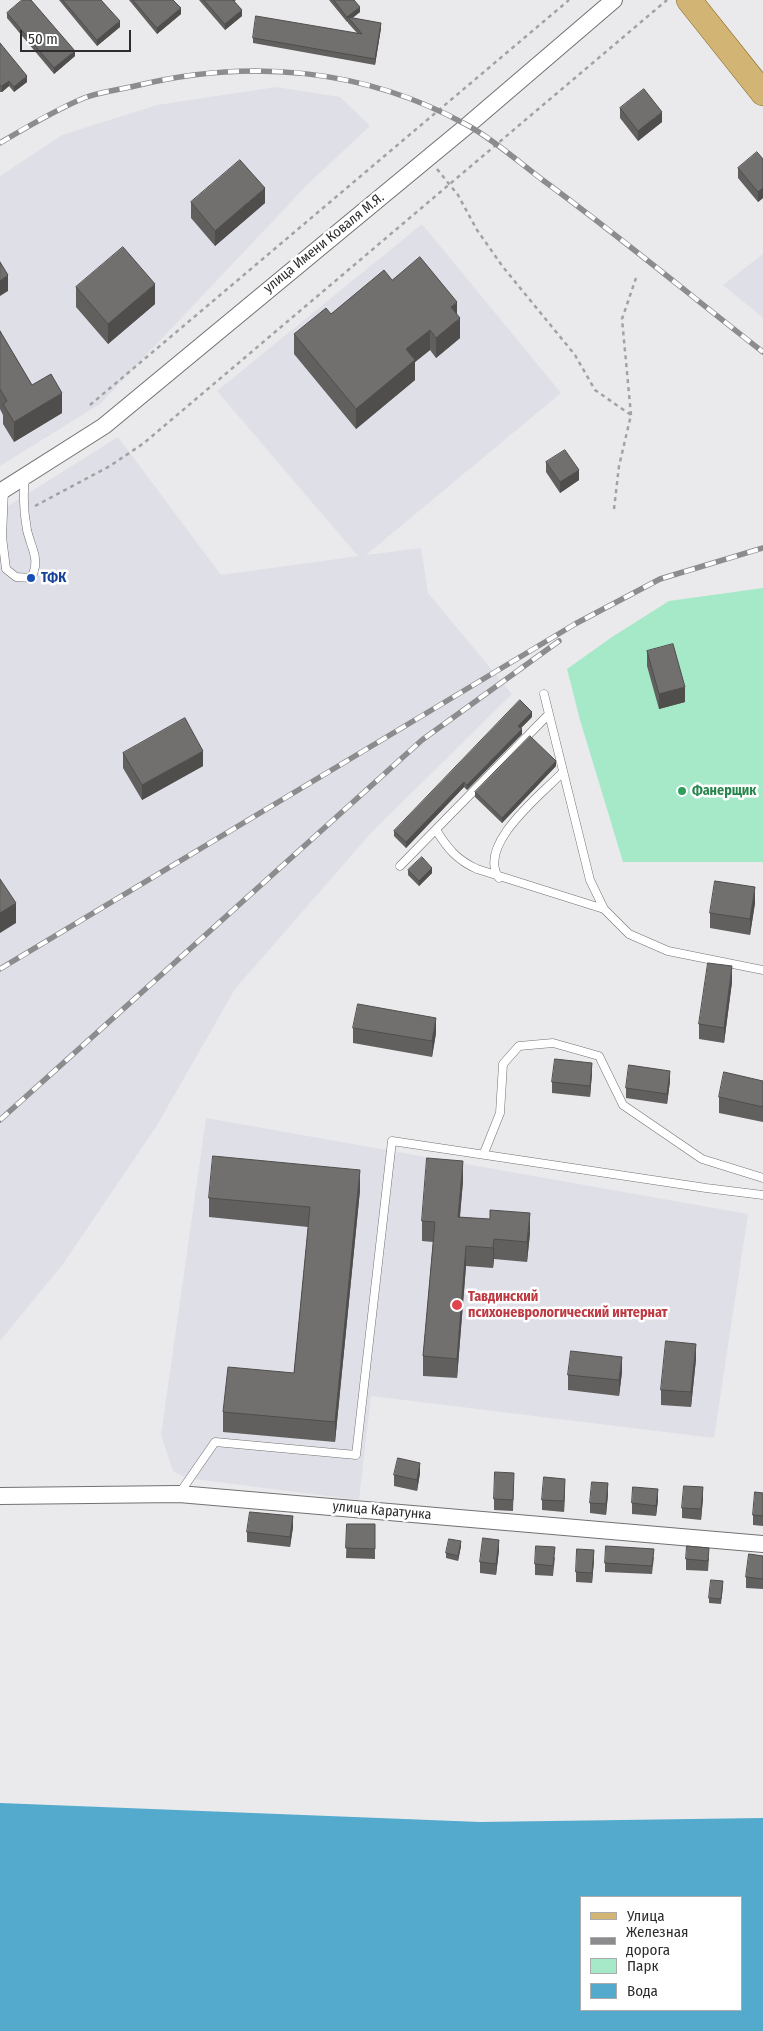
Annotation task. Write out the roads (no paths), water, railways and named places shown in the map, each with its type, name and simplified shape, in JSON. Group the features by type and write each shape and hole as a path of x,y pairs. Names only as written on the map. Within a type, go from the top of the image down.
{"main road":[{"path":"689,0 756,79"}],"street":[{"name":"улица Имени Коваля М.Я.","path":"2,491 104,426 428,158 614,0"},
{"name":"улица Каратунка","path":"0,1496 179,1494 763,1544"}],"lane":[{"path":"2,491 2,537 6,569 16,577 31,578 36,569 36,557 27,530 26,475"},
{"path":"544,694 590,880 604,909 630,934 668,951 763,970"},
{"path":"400,866 548,715"},
{"path":"500,878 495,872 496,848 505,832 562,772"},
{"path":"436,830 450,852 462,862 500,878 604,909"},
{"path":"484,1153 500,1113 503,1064 519,1046 553,1043 599,1056 623,1105 702,1159 763,1178"},
{"path":"179,1494 215,1442 356,1455 392,1140 763,1195"}],"water":[{"path":"0,1803 480,1822 763,1818 763,2031 0,2031"}],"railway":[{"path":"0,143 52,113 84,98 177,77 220,72 263,71 305,74 346,80 388,91 428,106 487,137 600,223 763,352"},
{"path":"0,969 575,624 660,579 763,548"},
{"path":"0,1120 422,740 559,641"}],"place":[{"name":"ТФК","path":"31,578"},
{"name":"Фанерщик","path":"682,791"},
{"name":"Тавдинский психоневрологический интернат","path":"457,1305"}]}
